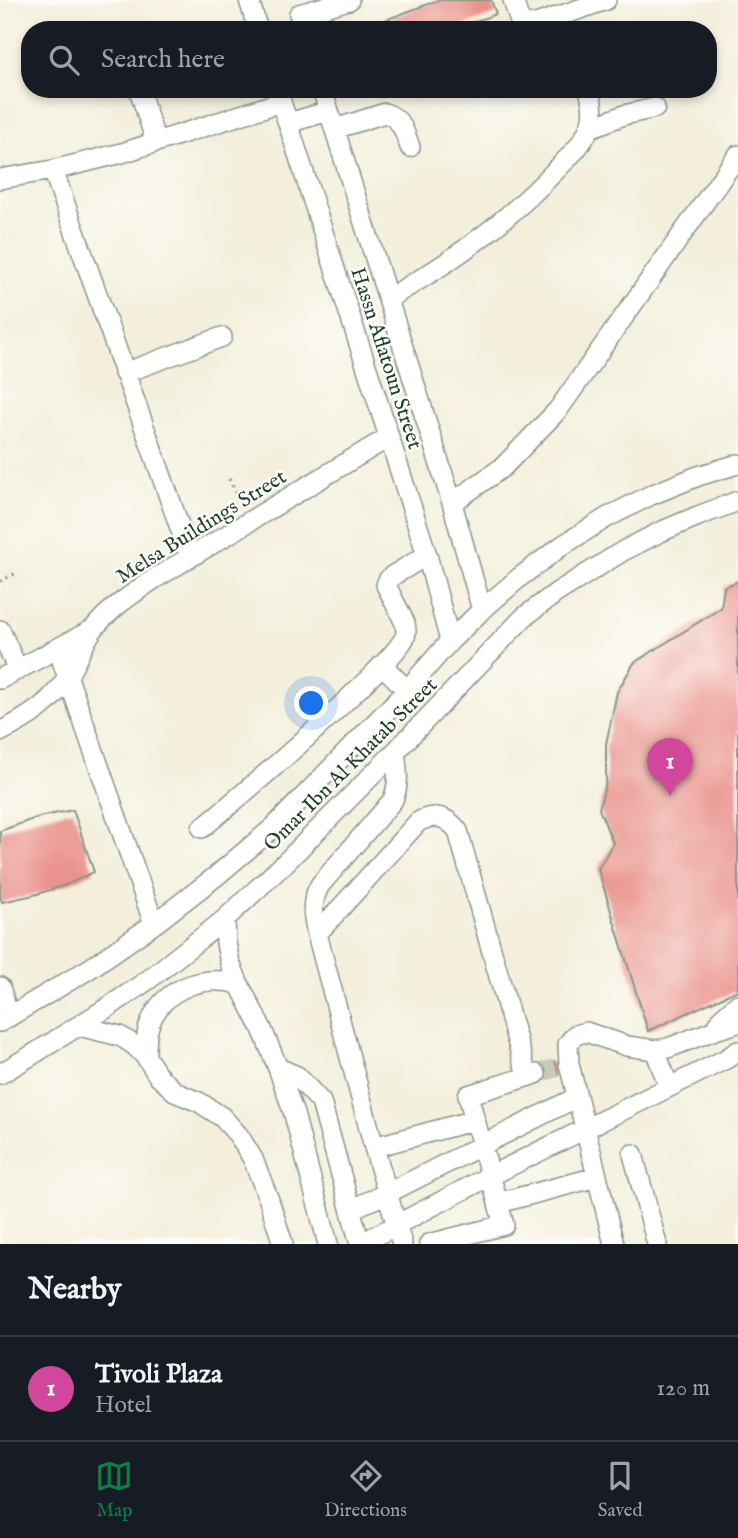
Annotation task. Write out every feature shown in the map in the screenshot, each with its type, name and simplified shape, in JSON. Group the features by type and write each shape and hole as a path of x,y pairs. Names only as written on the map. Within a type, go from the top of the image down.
{"street":[{"path":"249,0 255,21"},
{"path":"299,15 349,0"},
{"path":"513,0 520,21"},
{"path":"546,21 606,0"},
{"path":"142,98 156,142"},
{"path":"0,179 53,170 122,153 271,98"},
{"name":"Hassn Aflatoun Street","path":"280,98 427,555 450,641"},
{"name":"Hassn Aflatoun Street","path":"325,98 452,503 482,610"},
{"path":"388,299 446,263 509,216 572,154 590,128 593,116 591,98"},
{"path":"590,128 624,115 655,108"},
{"path":"288,123 384,113 392,115 402,125 410,147"},
{"path":"452,503 503,467 558,410 738,155"},
{"path":"53,170 190,556"},
{"path":"124,373 222,337"},
{"name":"Melsa Buildings Street","path":"7,728 52,699 68,677 92,630 119,605 190,556 389,437"},
{"name":"Omar Ibn Al Khatab Street","path":"5,1020 89,969 155,924 274,827 407,690 450,641 520,576 606,518 651,495 698,476 738,464"},
{"name":"Omar Ibn Al Khatab Street","path":"0,1074 148,980 225,919 285,863 524,617 556,593 623,551 660,532 738,501"},
{"path":"202,828 328,719 403,641 405,623 386,585 388,580 427,555"},
{"path":"0,630 9,674 92,630"},
{"path":"58,649 155,924"},
{"path":"382,665 407,690"},
{"path":"0,745 7,728"},
{"path":"394,752 398,780 393,800 320,884 312,909 374,1147 400,1235"},
{"path":"317,934 418,822 436,816 453,823 548,1070 578,1097 614,1244"},
{"path":"225,919 230,963 278,1068 294,1114 328,1244"},
{"path":"146,1058 148,1029 154,1016 172,995 197,982 211,980 239,984"},
{"path":"0,987 5,1020"},
{"path":"715,1030 722,1018 738,1003"},
{"path":"429,1244 504,1224 468,1095 548,1070 575,1035 586,1032 626,1046 655,1050 668,1048 738,1023"},
{"path":"79,1026 120,1036 134,1045 159,1077 177,1093 199,1102 222,1117 239,1136 253,1159 283,1244"},
{"path":"655,1050 669,1087"},
{"path":"278,1068 297,1076 321,1102 360,1244 400,1235 490,1176 738,1051"},
{"path":"351,1209 578,1097"},
{"path":"374,1147 475,1120"},
{"path":"633,1154 657,1244"},
{"path":"498,1203 597,1177"}],"path":[{"path":"229,479 251,521"},
{"path":"0,581 16,573"}],"building":[{"path":"439,0 491,0 496,14 477,21 382,21"},
{"path":"738,581 738,990 648,1031 598,869 613,843 599,809 606,782 606,744 617,692 634,663 721,608 724,587"},
{"path":"73,810 94,872 66,885 2,902 0,831 39,817"},
{"path":"554,1061 558,1074 541,1079 537,1067"}],"tunnel":[{"path":"539,1073 556,1068"}],"place":[{"name":"Tivoli Plaza","path":"670,796"}]}
